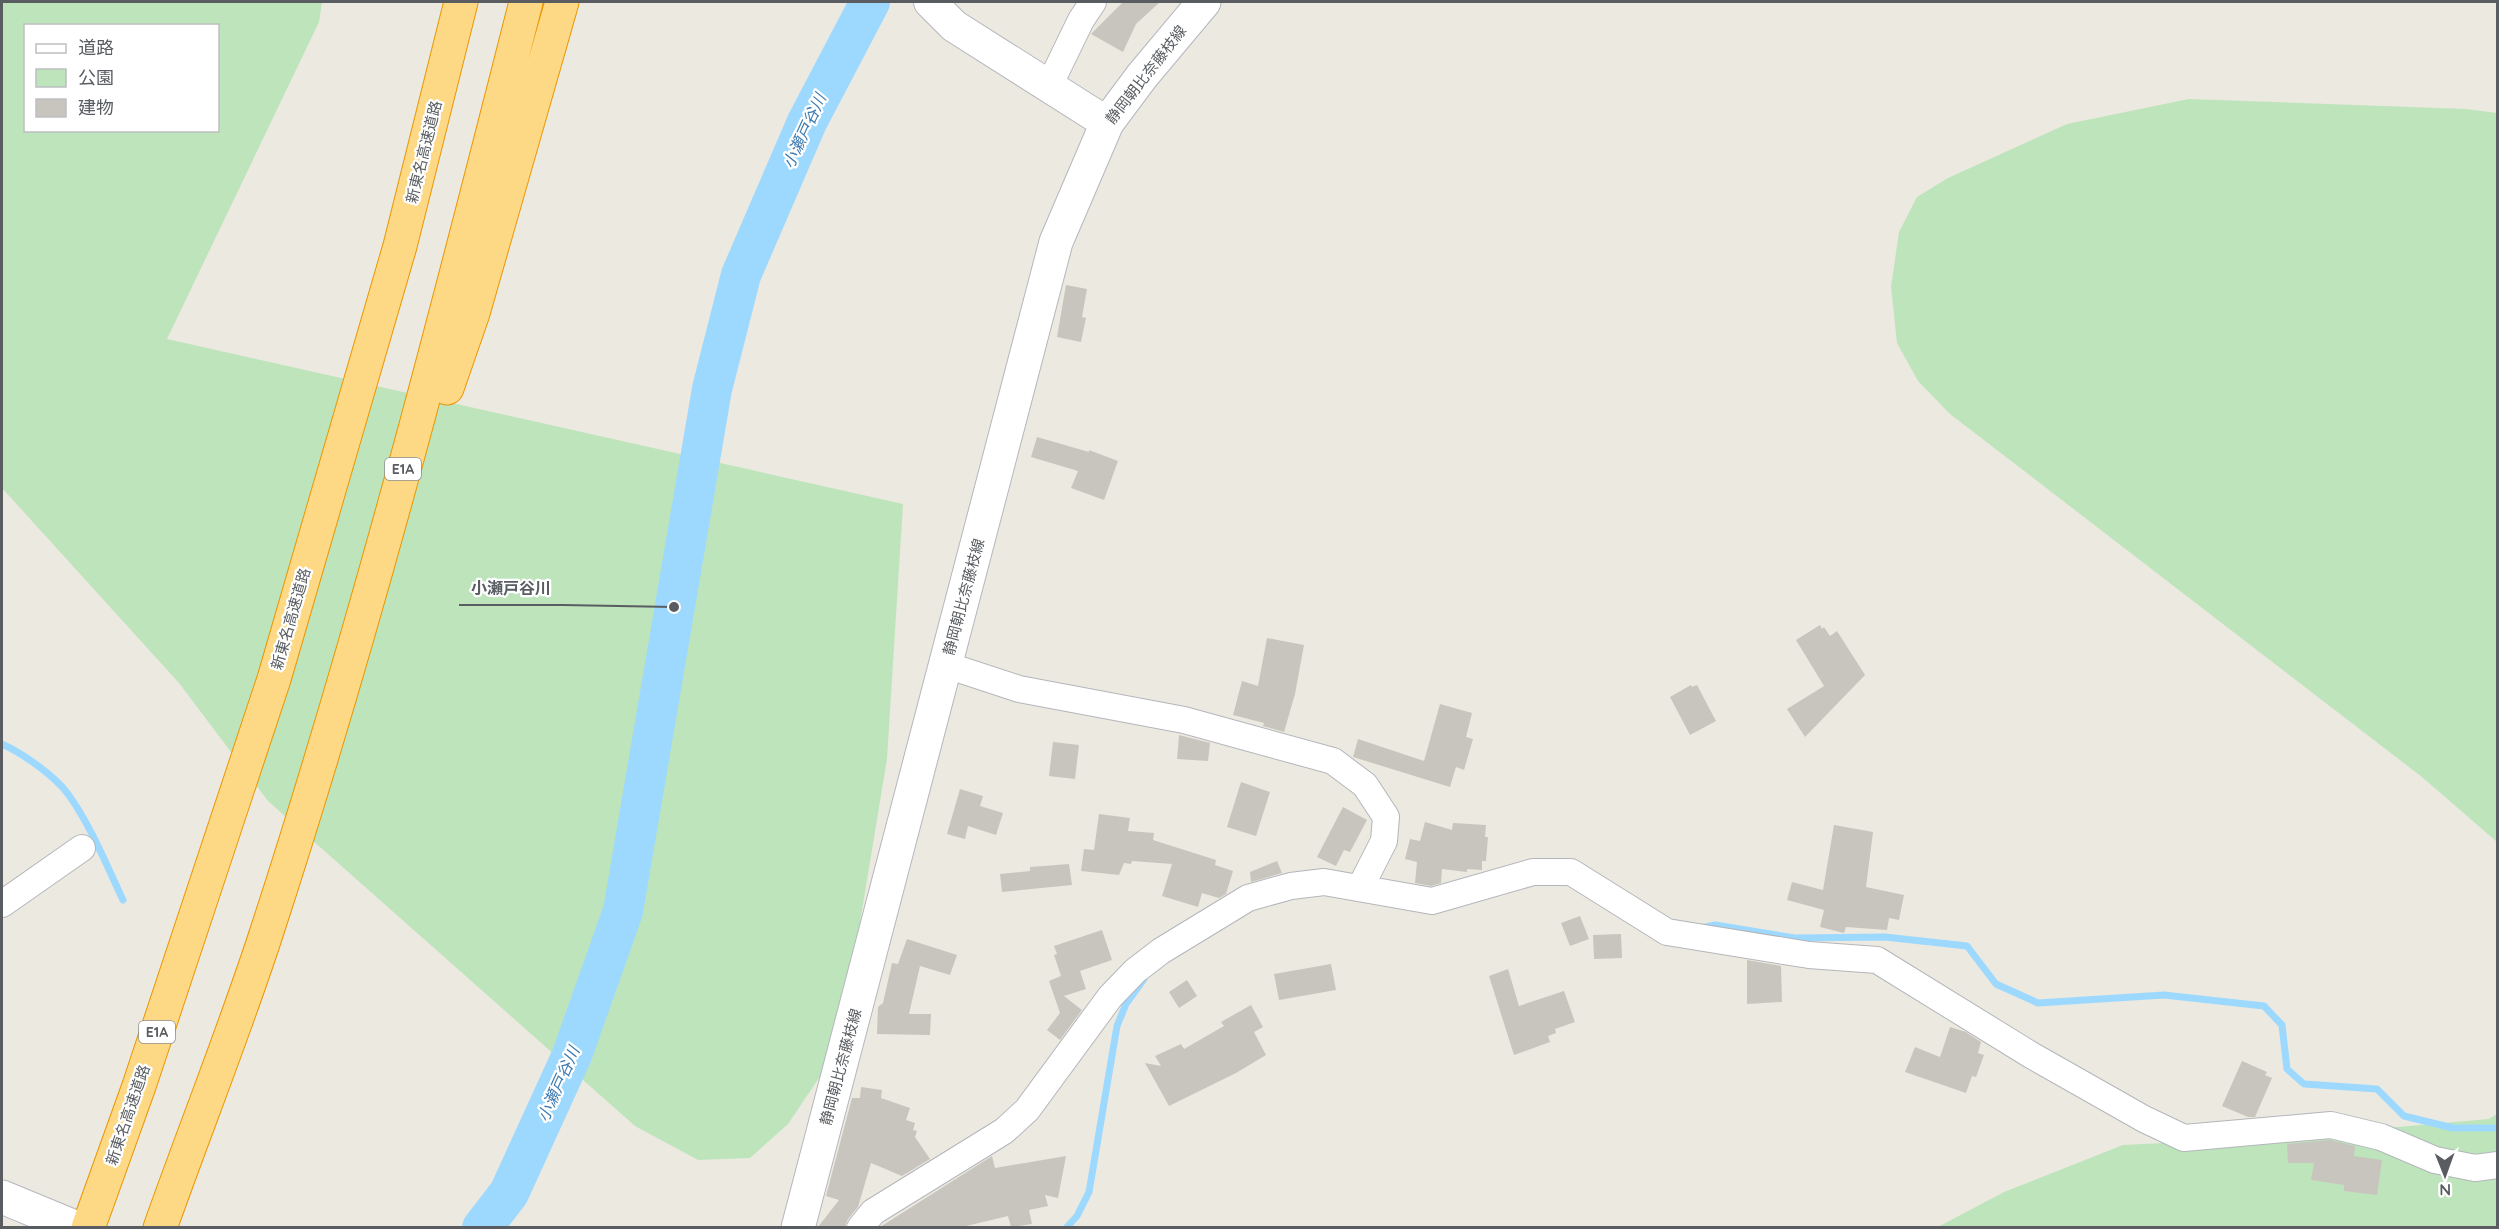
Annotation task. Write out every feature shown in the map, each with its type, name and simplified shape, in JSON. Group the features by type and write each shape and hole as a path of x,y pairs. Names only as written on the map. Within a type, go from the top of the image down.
{"highway":[{"name":"新東名高速道路","path":"88,1227 139,1086 277,668 400,246 461,2"},
{"name":"E1A","path":"160,1227 266,934 335,712 456,279 526,2"},
{"path":"335,712 472,313 562,2"}],"main road":[{"name":"静岡朝比奈藤枝線","path":"798,1227 1056,242 1107,123 1142,76 1204,2"},
{"path":"2,1197 77,1227"}],"street":[{"path":"930,2 954,27 1107,123"},
{"path":"1049,86 1081,20 1093,2"},
{"path":"946,665 1019,689 1184,720 1333,761 1365,785 1386,817 1384,841 1360,888"},
{"path":"2,904 82,848"},
{"path":"860,1227 873,1212 1004,1131 1027,1110 1110,997 1135,971 1161,951 1248,898 1291,886 1324,882 1431,901 1533,872 1571,872 1667,932 1809,955 1877,960 2031,1054 2144,1119 2184,1138 2331,1125 2381,1137 2435,1160 2475,1168 2498,1165"}],"green space":[{"path":"2,2 322,2 319,22 167,339 903,504 887,759 845,1013 827,1066 788,1124 750,1158 698,1160 635,1126 268,801 179,683 2,488"},
{"path":"2189,99 2466,109 2497,113 2497,842 2422,777 1950,414 1918,381 1897,343 1891,287 1899,232 1917,197 1948,178 2067,124"},
{"path":"2497,1114 2497,1227 1936,1228 2004,1192 2123,1145 2283,1137 2489,1119"}],"building":[{"path":"1123,2 1160,2 1136,24 1123,52 1091,34"},
{"path":"1066,285 1087,289 1082,317 1086,318 1081,342 1057,337"},
{"path":"1037,437 1089,452 1089,450 1118,461 1104,500 1071,488 1078,471 1031,457"},
{"path":"1820,625 1830,636 1837,631 1865,675 1805,737 1787,709 1824,686 1796,640"},
{"path":"1267,638 1304,645 1295,694 1284,732 1263,726 1264,723 1233,715 1242,681 1258,686"},
{"path":"1691,685 1692,687 1697,685 1716,721 1690,735 1670,697"},
{"path":"1440,704 1472,713 1466,737 1473,739 1464,770 1456,767 1450,787 1353,757 1358,739 1424,761"},
{"path":"1179,735 1210,743 1208,761 1177,759"},
{"path":"1053,742 1079,745 1075,779 1049,776"},
{"path":"1241,782 1270,792 1256,836 1227,827"},
{"path":"960,789 983,796 980,806 1003,813 996,835 968,826 965,839 947,834"},
{"path":"1343,807 1367,820 1350,852 1344,850 1336,866 1317,857"},
{"path":"1099,814 1130,818 1128,831 1154,833 1153,840 1216,860 1215,865 1233,871 1226,894 1219,898 1202,893 1198,907 1162,896 1172,864 1132,861 1131,864 1124,863 1119,875 1081,871 1084,849 1094,850"},
{"path":"1425,822 1452,830 1453,823 1486,825 1485,837 1488,837 1486,861 1482,861 1482,870 1467,869 1467,872 1442,869 1441,883 1431,886 1415,883 1417,862 1405,859 1410,839 1420,841"},
{"path":"1834,825 1873,832 1866,887 1904,895 1899,920 1889,918 1887,930 1846,927 1844,933 1820,927 1824,910 1787,900 1792,882 1823,890"},
{"path":"1277,861 1282,873 1251,882 1250,872"},
{"path":"1069,864 1072,885 1002,892 1000,874 1030,871 1030,867"},
{"path":"1580,916 1589,939 1570,946 1561,923"},
{"path":"1102,930 1112,960 1080,971 1086,989 1064,996 1082,1010 1060,1040 1047,1030 1060,1013 1049,981 1061,976 1054,955 1057,954 1054,946"},
{"path":"1621,934 1622,958 1594,959 1593,935"},
{"path":"907,939 957,955 950,975 920,966 909,1014 931,1014 930,1035 877,1034 878,1007 883,1003 892,963 898,964"},
{"path":"1747,960 1781,966 1782,1002 1747,1004"},
{"path":"1331,964 1336,990 1279,1000 1274,974"},
{"path":"1508,969 1519,1006 1564,991 1575,1022 1555,1029 1556,1033 1548,1036 1550,1042 1514,1055 1489,976"},
{"path":"1187,980 1197,996 1179,1008 1169,992"},
{"path":"1251,1005 1263,1027 1254,1032 1266,1055 1236,1073 1169,1106 1145,1063 1161,1066 1155,1056 1181,1044 1184,1049 1224,1026 1221,1022"},
{"path":"1950,1027 1966,1032 1981,1042 1978,1053 1984,1055 1976,1077 1972,1076 1966,1093 1905,1072 1915,1047 1940,1057"},
{"path":"2242,1061 2267,1072 2265,1075 2272,1078 2255,1117 2248,1117 2222,1106"},
{"path":"861,1087 882,1090 881,1098 910,1108 906,1120 915,1123 913,1130 917,1131 915,1137 930,1159 902,1176 871,1163 858,1207 848,1219 845,1227 818,1227 839,1200 826,1196 852,1098 860,1098"},
{"path":"2330,1140 2355,1146 2354,1156 2382,1160 2377,1195 2344,1191 2344,1185 2311,1180 2314,1163 2288,1163 2287,1144"},
{"path":"992,1156 995,1168 1066,1156 1058,1198 1045,1195 1048,1206 1029,1210 1032,1224 1011,1227 1008,1216 962,1227 880,1227"}],"waterway":[{"name":"小瀬戸谷川","path":"482,1228 509,1193 572,1055 623,911 712,389 741,275 807,122 870,2"},
{"path":"2,744 38,766 68,794 91,832 123,900"},
{"path":"1701,928 1715,925 1795,938 1885,937 1967,946 1996,984 2038,1003 2164,995 2264,1006 2282,1025 2287,1069 2304,1084 2377,1089 2404,1116 2453,1128 2498,1128"},
{"path":"1066,1228 1077,1216 1089,1192 1117,1026 1126,1004 1144,979"}],"place":[{"name":"小瀬戸谷川","path":"674,607"}]}
